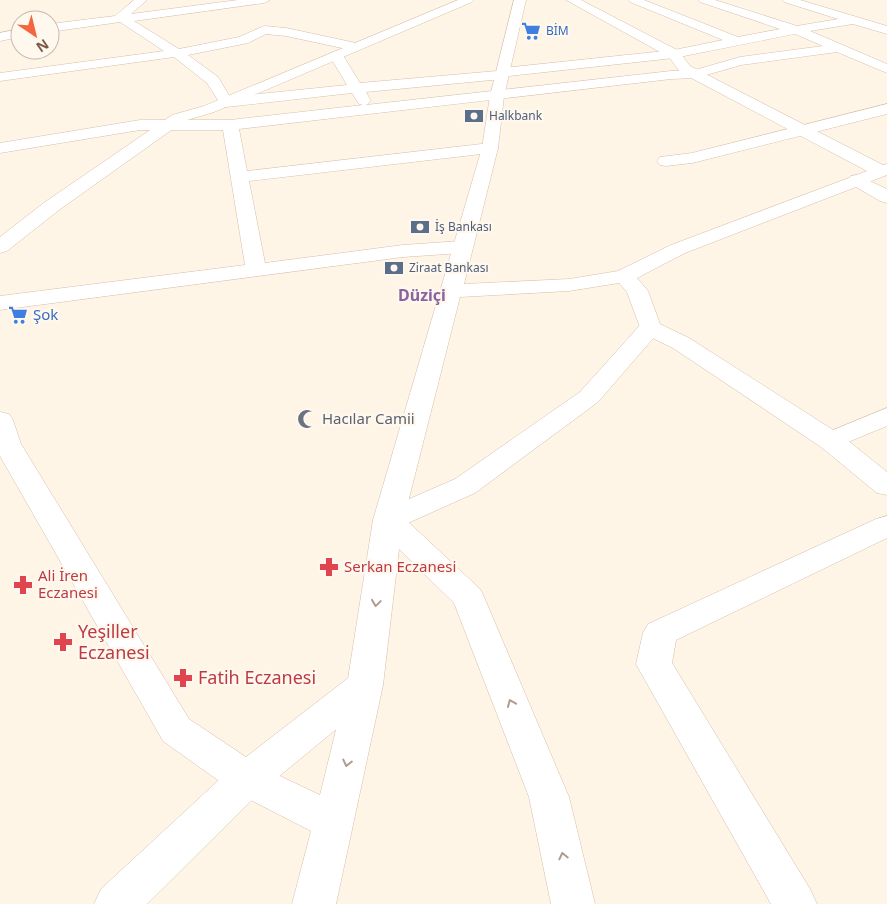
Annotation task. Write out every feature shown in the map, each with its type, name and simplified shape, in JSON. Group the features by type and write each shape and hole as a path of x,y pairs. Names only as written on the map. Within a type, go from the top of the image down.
{"street":[{"path":"120,17 141,0"},
{"path":"60,26 120,17 264,0"},
{"path":"0,247 52,206 178,118 226,102 468,0"},
{"path":"314,904 364,685 388,520 461,247 490,148 497,96 520,0"},
{"path":"572,0 674,54 685,69 884,170"},
{"path":"634,0 737,41"},
{"path":"704,0 800,31 886,68"},
{"path":"788,0 887,30"},
{"path":"120,17 176,53 212,80 226,102"},
{"path":"226,102 502,74 674,54 854,20"},
{"path":"0,77 176,53 242,40 264,30 286,32 356,47"},
{"path":"0,148 140,125 230,125 671,75 696,74 740,61 837,47 887,37"},
{"path":"336,55 369,110"},
{"path":"666,162 692,158 805,131 851,116 887,109"},
{"path":"230,125 256,270"},
{"path":"238,178 490,148"},
{"path":"450,291 570,285 624,276 678,249 884,170"},
{"path":"857,180 887,197"},
{"path":"0,303 403,251 461,247"},
{"path":"624,276 637,291 650,328 681,343 831,441 887,486"},
{"path":"388,520 465,486 589,397 650,328"},
{"path":"831,441 887,416"},
{"path":"0,420 7,444 176,730 247,779 334,822"},
{"path":"388,520 468,597 549,798 573,904"},
{"path":"795,904 654,664 660,633 887,526"},
{"path":"116,904 247,779 364,685"}],"place":[{"name":"BİM","path":"531,31"},
{"name":"Halkbank","path":"474,116"},
{"name":"İş Bankası","path":"420,227"},
{"name":"Ziraat Bankası","path":"394,268"},
{"name":"Şok","path":"18,315"},
{"name":"Hacılar Camii","path":"307,419"},
{"name":"Serkan Eczanesi","path":"329,567"},
{"name":"Ali İren Eczanesi","path":"23,585"},
{"name":"Yeşiller Eczanesi","path":"63,642"},
{"name":"Fatih Eczanesi","path":"183,678"}],"district":[{"name":"Düziçi","path":"422,295"}]}
